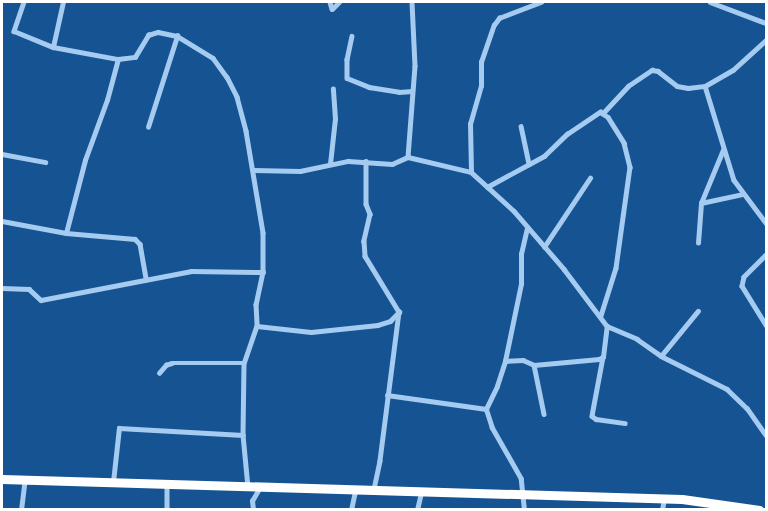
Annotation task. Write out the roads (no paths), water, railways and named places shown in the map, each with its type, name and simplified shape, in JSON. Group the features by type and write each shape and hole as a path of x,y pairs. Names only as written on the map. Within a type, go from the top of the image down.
{"highway":[{"path":"2,478 374,492 682,499 759,510"}],"street":[{"path":"24,2 14,32 53,47 118,59 135,57 148,35 158,32 177,36 213,58 227,77 240,108 262,220 263,272 256,304 257,326 244,363 243,435 248,487"},
{"path":"53,47 63,2"},
{"path":"330,2 332,9 339,2"},
{"path":"408,157 415,66 412,2"},
{"path":"471,172 470,124 481,86 481,62 494,25 499,18 541,2"},
{"path":"710,2 766,23"},
{"path":"148,127 177,36"},
{"path":"352,36 347,59 347,78 369,87 399,92 412,91"},
{"path":"487,187 544,156 567,134 593,116 603,112 628,86 652,70 658,70 677,86 688,88 705,86 733,70 766,40"},
{"path":"66,233 85,160 107,100 118,59"},
{"path":"705,86 734,180 766,223"},
{"path":"330,164 335,119 333,89"},
{"path":"601,316 616,268 630,167 624,142 603,112"},
{"path":"521,126 529,164"},
{"path":"698,243 701,203 723,150"},
{"path":"2,154 45,162"},
{"path":"254,170 300,171 330,164 366,161 392,164 408,157 471,172 514,210 526,228 607,326 637,339 661,356 727,389 747,408 766,435"},
{"path":"366,161 366,204 370,214 364,241 365,256 399,312 374,492"},
{"path":"544,247 590,178"},
{"path":"701,203 743,194"},
{"path":"2,221 66,233 138,241 146,279"},
{"path":"524,510 521,479 492,428 486,409 505,361 521,284 521,254 526,228"},
{"path":"766,255 744,277 742,286 766,325"},
{"path":"2,288 29,289 41,300 191,271 263,272"},
{"path":"661,356 698,311"},
{"path":"257,326 311,332 378,325 390,321 399,312"},
{"path":"607,326 592,416 596,419 625,423"},
{"path":"505,361 524,360 534,365 603,357"},
{"path":"159,373 166,365 172,363 244,363"},
{"path":"534,365 544,414"},
{"path":"387,395 486,409"},
{"path":"113,482 119,428 243,435"},
{"path":"21,510 25,479"},
{"path":"167,483 167,510"},
{"path":"253,510 252,501 260,487"},
{"path":"351,510 355,490"},
{"path":"417,510 421,493"},
{"path":"662,510 664,500"}]}
